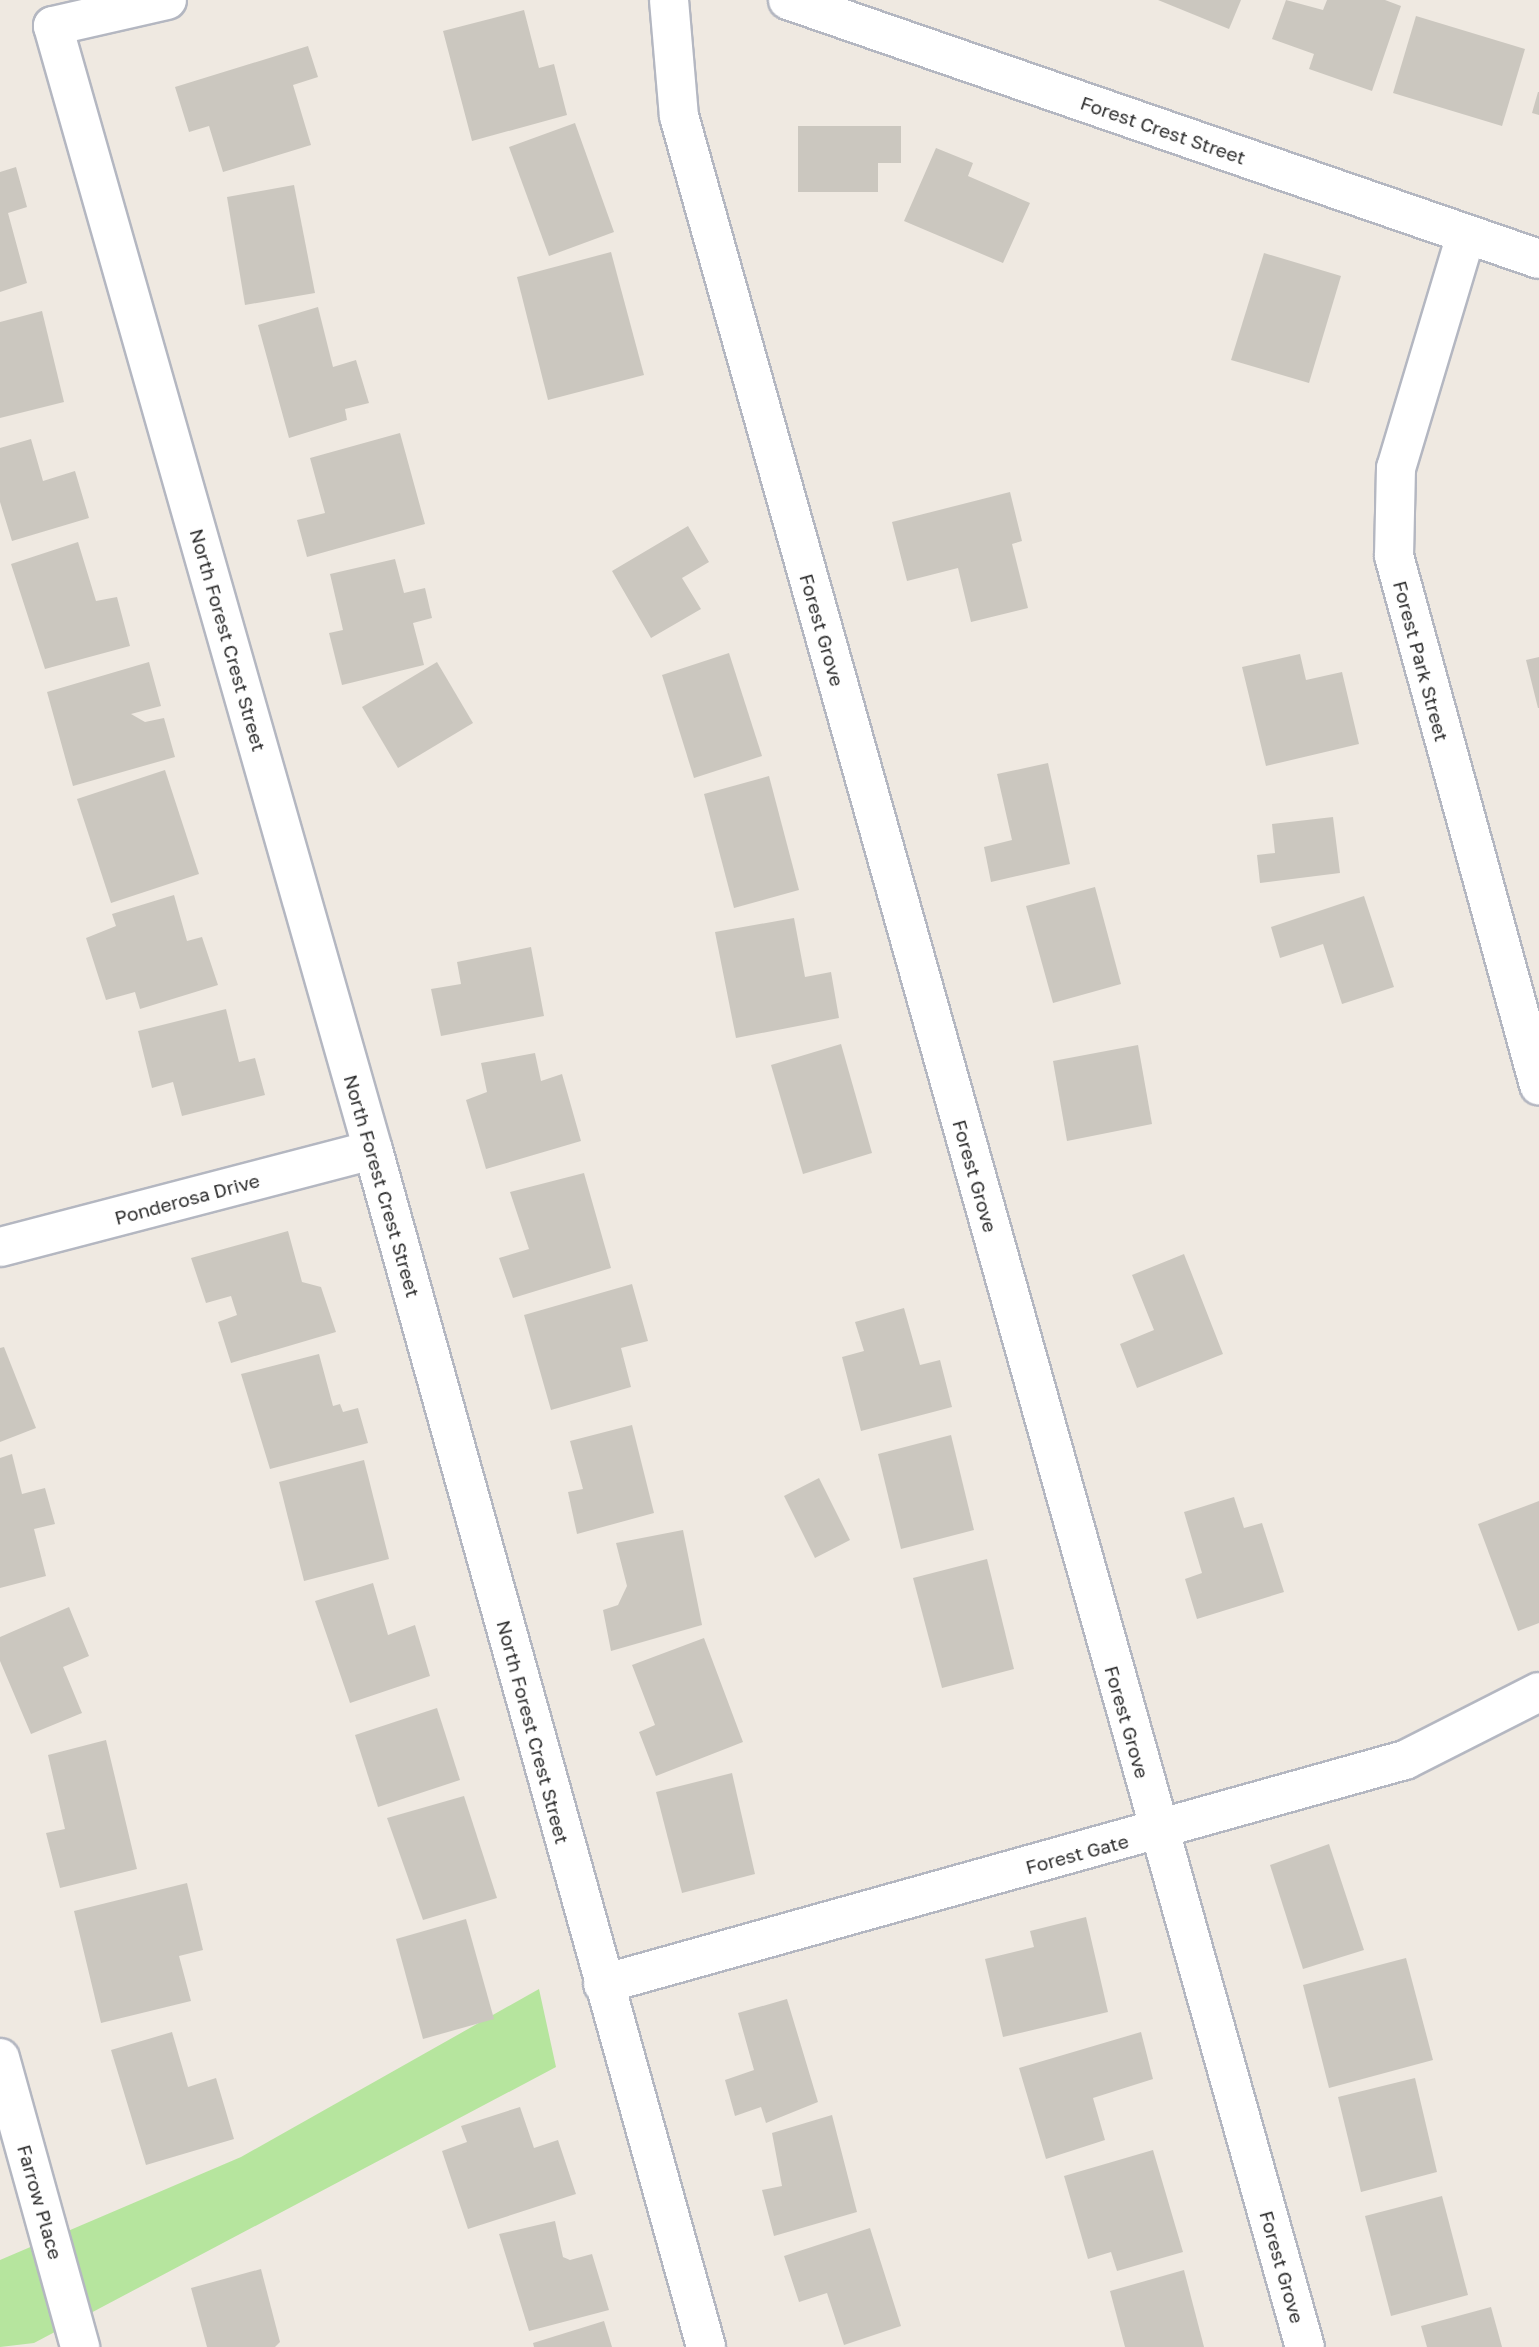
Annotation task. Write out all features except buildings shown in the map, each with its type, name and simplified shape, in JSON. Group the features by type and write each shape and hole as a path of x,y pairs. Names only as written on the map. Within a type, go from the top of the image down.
{"street":[{"name":"North Forest Crest Street","path":"167,0 53,26 373,1150 706,2347"},
{"name":"Forest Grove","path":"669,0 679,116 1304,2347"},
{"name":"Forest Crest Street","path":"788,0 1539,259"},
{"name":"Forest Park Street","path":"1466,235 1396,468 1394,556 1539,1084"},
{"name":"Ponderosa Drive","path":"0,1247 373,1150"},
{"name":"Forest Gate","path":"603,1984 1158,1832 1405,1760 1539,1692"},
{"name":"Farrow Place","path":"0,2058 80,2347"}],"green space":[{"path":"539,1989 556,2067 34,2343 0,2347 0,2260 241,2157"}]}
